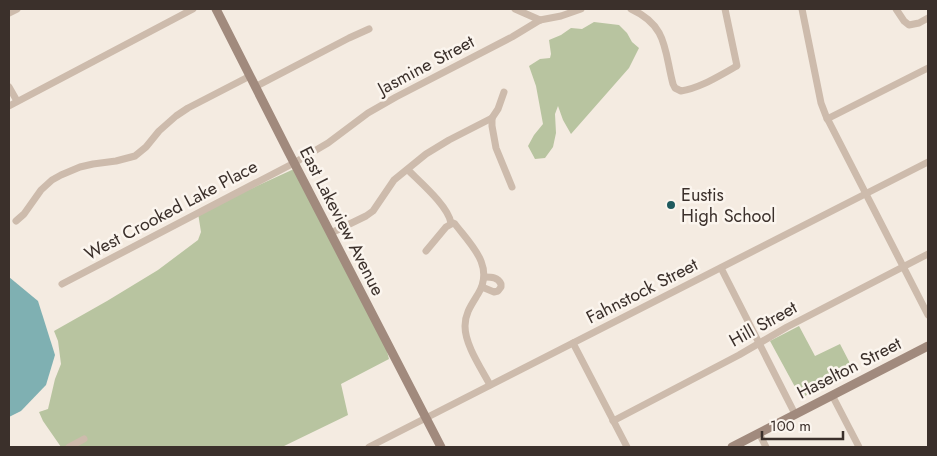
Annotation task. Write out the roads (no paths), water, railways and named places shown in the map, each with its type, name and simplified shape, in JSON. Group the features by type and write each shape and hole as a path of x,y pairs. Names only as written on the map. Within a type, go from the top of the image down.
{"street":[{"path":"9,13 17,9"},
{"path":"9,106 193,9"},
{"name":"East Lakeview Avenue","path":"216,9 441,447"},
{"path":"514,9 540,20"},
{"name":"Jasmine Street","path":"294,162 396,97 512,37 540,20 561,16 580,9"},
{"path":"631,9 646,12 656,26 664,41 673,84 681,91 693,88 737,66 725,9"},
{"path":"802,9 821,103 827,119 928,315"},
{"path":"896,9 909,25 919,23 928,18"},
{"path":"255,87 370,29"},
{"path":"827,119 928,68"},
{"path":"16,221 24,214 41,190 52,180 80,167 134,156 146,147 159,131 176,116 250,76"},
{"path":"9,87 17,101"},
{"path":"331,232 373,211 394,180 426,154 492,118 498,109 504,92"},
{"path":"492,118 492,136 512,187"},
{"name":"West Crooked Lake Place","path":"62,284 294,162"},
{"name":"Fahnstock Street","path":"369,447 928,162"},
{"path":"408,170 449,214 451,224"},
{"path":"426,251 451,224"},
{"path":"451,224 455,224 478,254 482,263 485,276 482,288 468,312 465,324 470,347 490,385"},
{"name":"Hill Street","path":"613,421 730,360 787,327 928,254"},
{"path":"721,268 795,414"},
{"path":"482,288 494,292 498,291 501,287 498,279 485,276"},
{"path":"573,343 627,447"},
{"name":"Haselton Street","path":"732,447 928,346"},
{"path":"832,396 859,447"},
{"path":"759,433 766,447"},
{"path":"69,447 84,440"}],"water":[{"path":"9,277 38,301 55,355 46,385 21,411 9,417"}],"place":[{"name":"Eustis High School","path":"671,205"}]}
